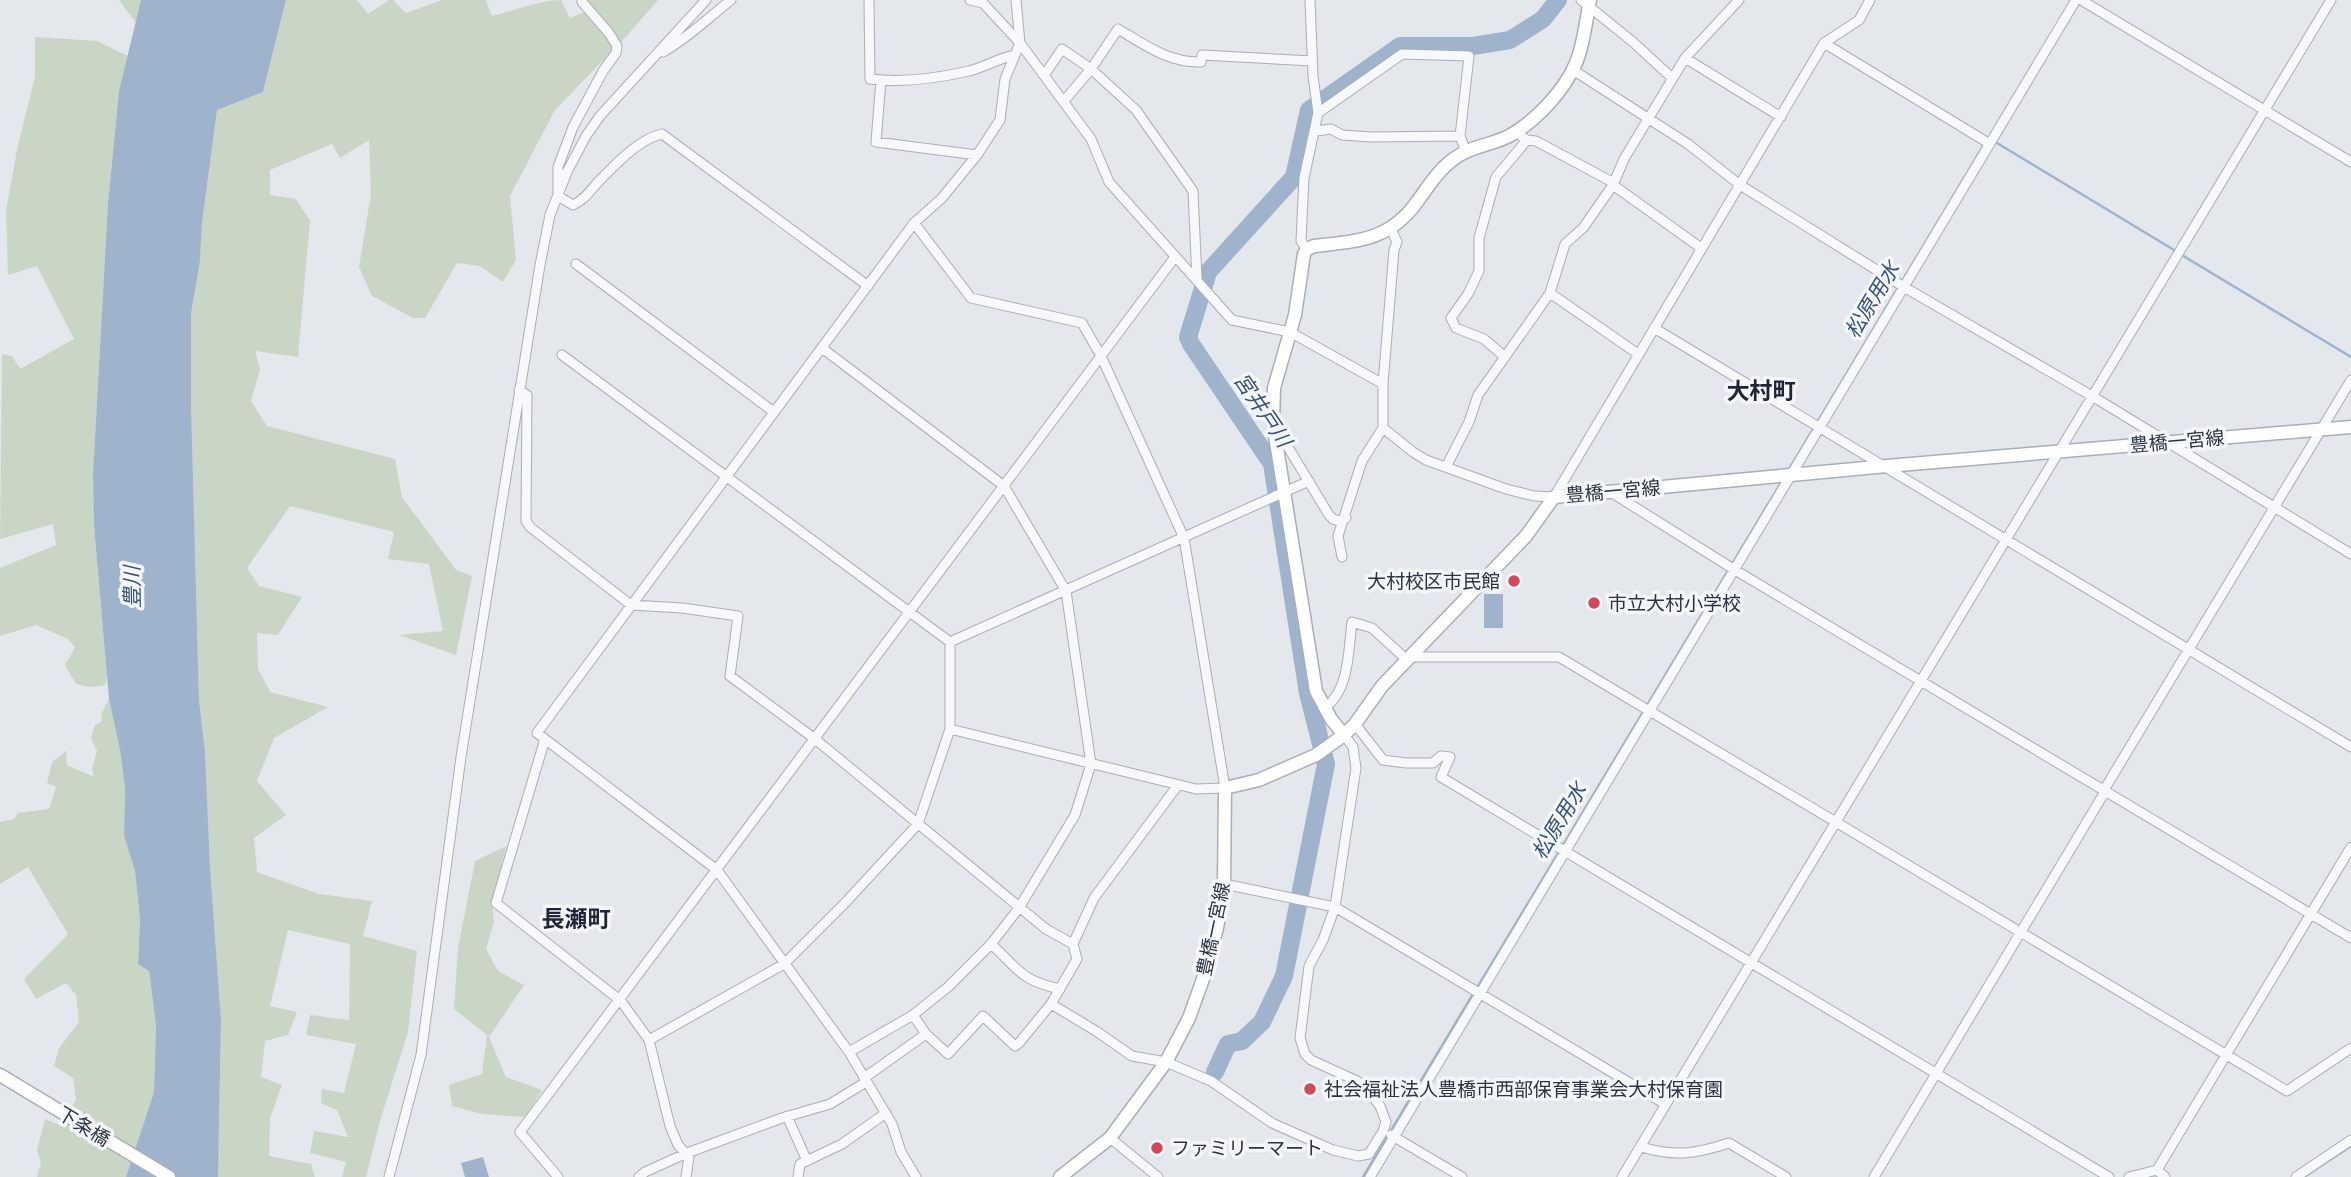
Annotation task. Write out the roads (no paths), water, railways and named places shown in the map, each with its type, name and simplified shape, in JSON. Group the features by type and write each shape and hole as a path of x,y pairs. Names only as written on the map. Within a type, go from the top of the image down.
{"main road":[{"path":"1344,735 1325,708 1313,677 1279,495 1273,423 1274,388 1298,301 1302,261 1307,249 1314,246 1362,240 1391,229 1412,209 1441,171 1466,152 1521,136 1524,128 1558,92 1578,60 1586,2"},
{"name":"豊橋一宮線","path":"1060,1177 1110,1138 1166,1062 1189,1018 1217,928 1224,884 1225,788 1259,779 1316,755 1344,735 1382,686 1526,536 1554,497 2351,427"},
{"name":"下条橋","path":"0,1075 169,1177"}],"street":[{"path":"654,57 684,40 731,0"},
{"path":"869,0 870,79 971,70 998,58 1015,55"},
{"path":"970,0 983,3 1020,43 1091,139 1109,182 1232,320 1290,332 1383,384"},
{"path":"916,1177 901,1152 892,1124 849,1052 717,870 537,733 914,223 942,198 977,155 1000,120 1005,79 1020,43 1016,0"},
{"path":"1307,249 1301,242 1304,178 1318,112 1312,61 1310,0"},
{"path":"1446,467 1469,422 1478,395 1550,293 1566,244 1583,228 1614,184 1624,159 1685,58 1739,0"},
{"path":"1383,428 1413,452 1446,467 1515,491 1554,497 1824,43 1859,20 1870,0"},
{"path":"1370,1177 1389,1134 1732,568 1791,476 1816,427 1901,285 2076,0"},
{"path":"2081,0 2351,162"},
{"path":"1622,1177 2331,0"},
{"path":"558,196 558,167 573,127 603,71 616,53 617,46 582,2"},
{"path":"389,1177 421,1055 461,757 519,390 550,215 567,173 600,116 704,2"},
{"path":"1586,2 1672,78"},
{"path":"1064,101 1091,69 1118,29 1167,57 1185,62 1201,62 1202,55 1312,61"},
{"path":"1824,43 1990,144"},
{"path":"1045,74 1062,48 1091,69 1136,110 1193,191 1199,282"},
{"path":"1318,112 1402,54 1469,57 1460,136 1466,152"},
{"path":"1685,58 1781,117"},
{"path":"1573,70 1688,144 1740,185 1901,285 2092,396 2351,554"},
{"path":"881,80 876,142 977,155"},
{"path":"1316,131 1331,129 1342,135 1371,137 1460,136"},
{"path":"558,196 573,205 584,200 600,181 650,136 662,134 868,286"},
{"path":"1505,357 1484,339 1456,328 1451,318 1468,294 1479,271 1479,238 1496,177 1521,136 1536,141 1614,184 1701,248"},
{"path":"914,223 971,298 1082,323 1101,356 1184,538 1225,788 1196,789 950,729"},
{"path":"1342,557 1338,536 1346,518 1362,461 1383,428 1383,384 1394,250 1397,242 1391,229"},
{"path":"558,1177 520,1132 621,1001 1175,257"},
{"path":"576,264 774,412"},
{"path":"1550,293 1638,354"},
{"path":"1654,328 1816,427 2006,537 2351,747"},
{"path":"822,348 1004,486 1066,591 1091,764 1075,816 1019,908 991,944 948,987 913,1015 849,1052"},
{"path":"562,355 950,642"},
{"path":"1874,1177 2351,380"},
{"path":"519,390 527,395 526,521 530,527 631,606 682,608 738,616 730,676 815,739 1019,908 1046,929 1073,944"},
{"path":"1273,423 1332,519 1339,521 1346,518"},
{"path":"950,642 1308,481"},
{"path":"1608,491 2351,938"},
{"path":"1325,708 1335,700 1343,683 1352,622 1372,628 1408,659 1559,657 2287,1091 2351,1048"},
{"path":"649,1040 784,964 918,824 950,729 950,642"},
{"path":"1355,724 1383,760 1406,764 1433,763 1441,756 1450,757 1441,777 2109,1177"},
{"path":"1344,735 1353,747 1356,768 1335,907 1309,966 1301,1047 1311,1060 1367,1089 1384,1115 1389,1134 1462,1177"},
{"path":"545,739 496,903 621,1001 649,1040 670,1126 678,1145 689,1157 686,1177"},
{"path":"913,1015 926,1034 948,1054 983,1016 1015,1046 1051,1004 1077,960 1073,944 1094,898 1178,785"},
{"path":"2129,1177 2161,1173 2225,1056 2351,847"},
{"path":"1224,884 1335,907 1665,1104"},
{"path":"991,944 1013,968 1031,981 1060,989"},
{"path":"1051,1004 1132,1056 1166,1062 1211,1081 1272,1123 1332,1150 1358,1156 1369,1154 1389,1134"},
{"path":"639,1177 687,1153 788,1116 830,1104 926,1034"},
{"path":"798,1177 800,1164 842,1144 886,1114"},
{"path":"788,1116 807,1161"},
{"path":"1110,1138 1157,1177"},
{"path":"2295,1177 2351,1140"},
{"path":"1641,1147 1663,1154 1686,1155 1729,1143 1786,1177"}],"water":[{"name":"豊川","path":"141,0 286,0 263,92 217,110 202,223 200,261 191,314 199,700 205,751 221,1020 218,1177 126,1177 154,1092 156,1025 149,971 138,964 140,920 135,871 124,836 125,788 109,699 94,526 93,474 108,203 119,91"},
{"path":"1484,594 1503,594 1503,628 1484,628"},
{"path":"483,1157 489,1177 465,1177 461,1163"}],"waterway":[{"name":"宮井戸川","path":"1215,1072 1228,1044 1242,1041 1262,1022 1284,976 1326,764 1308,693 1272,464 1188,337 1208,272 1294,177 1309,110 1400,46 1473,46 1510,40 1543,19 1558,0"},
{"path":"1997,143 2174,250"},
{"name":"松原用水","path":"1788,471 1984,145"},
{"path":"2180,254 2351,357"},
{"name":"松原用水","path":"1477,988 1782,481"},
{"name":"松原用水","path":"1363,1177 1473,994"},
{"path":"2304,1177 2351,1146"}],"place":[{"name":"大村校区市民館","path":"1514,581"},
{"name":"市立大村小学校","path":"1594,603"},
{"name":"社会福祉法人豊橋市西部保育事業会大村保育園","path":"1310,1089"},
{"name":"ファミリーマート","path":"1157,1148"}],"district":[{"name":"大村町","path":"1761,390"},
{"name":"長瀬町","path":"576,918"}]}
